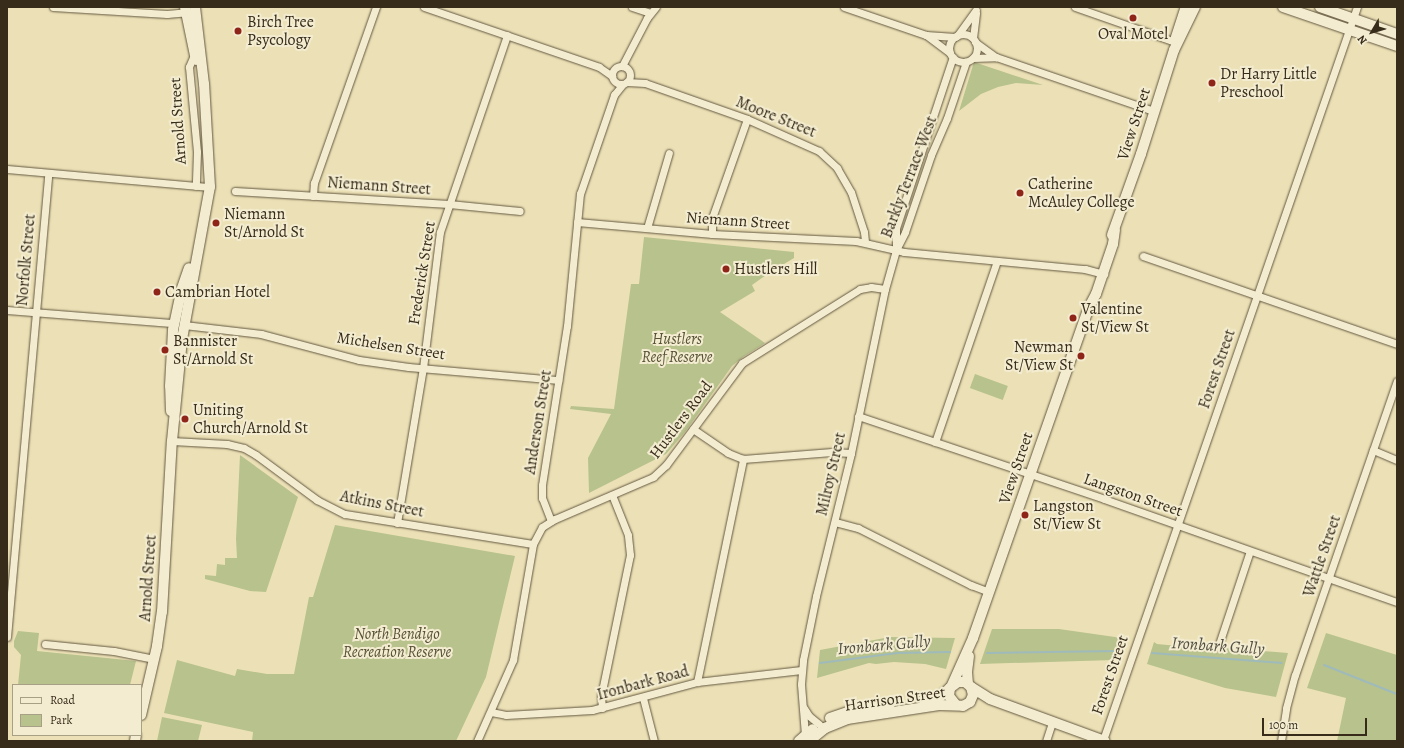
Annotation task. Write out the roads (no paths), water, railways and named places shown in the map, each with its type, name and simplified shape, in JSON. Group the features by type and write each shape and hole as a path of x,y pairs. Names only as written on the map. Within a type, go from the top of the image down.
{"street":[{"path":"53,7 160,14 191,10"},
{"path":"313,196 314,184 376,7"},
{"path":"424,7 442,10 507,35 599,67 624,69"},
{"path":"632,7 650,13"},
{"path":"613,78 624,69 630,53 650,13 656,7"},
{"path":"844,7 926,35 965,35 996,57 1154,111"},
{"path":"1075,7 1175,46"},
{"name":"View Street","path":"951,687 973,638 1089,307 1096,294 1101,273 1113,244 1115,230 1175,46 1186,7"},
{"name":"View Street","path":"1175,46 1195,7"},
{"path":"1283,7 1397,46"},
{"path":"1320,7 1397,34"},
{"name":"Forest Street","path":"1104,741 1177,525 1357,7"},
{"path":"951,55 950,44 977,9"},
{"path":"970,60 977,50 974,40 977,9"},
{"name":"Arnold Street","path":"191,10 194,55 204,105"},
{"name":"Arnold Street","path":"142,711 154,659 163,598 172,441 184,325 199,243 208,208 210,187 204,105 191,10"},
{"name":"Frederick Street","path":"397,523 423,368 440,232 507,35"},
{"path":"926,35 959,61 996,57"},
{"name":"Arnold Street","path":"194,55 189,67 197,152 196,186"},
{"name":"Barkly Terrace West","path":"896,250 896,228 951,55"},
{"name":"Barkly Terrace West","path":"896,250 905,232 931,155 970,60"},
{"name":"Moore Street","path":"599,67 613,78 625,83 645,83"},
{"name":"Moore Street","path":"624,69 645,83 747,119 811,146 829,159 837,168 851,192 864,232 865,242"},
{"name":"Anderson Street","path":"614,95 625,83 624,69"},
{"name":"Anderson Street","path":"551,521 542,498 542,485 568,320 580,194 614,95 613,78"},
{"path":"712,234 712,218 747,119"},
{"path":"647,228 669,153"},
{"path":"7,169 48,174 210,187"},
{"name":"Norfolk Street","path":"7,637 48,174"},
{"name":"Niemann Street","path":"235,191 449,204 520,211"},
{"name":"Niemann Street","path":"577,222 712,234 865,242 896,250 1085,269 1101,273"},
{"name":"Arnold Street","path":"172,441 170,386 174,323 181,291 199,243"},
{"name":"Milroy Street","path":"804,739 801,670 816,596 851,453 885,289 896,250"},
{"path":"1143,256 1397,344"},
{"path":"935,442 997,261"},
{"name":"Hustlers Road","path":"551,521 656,474 666,465 742,364 860,290 871,287 885,289"},
{"path":"7,310 174,323"},
{"name":"Michelsen Street","path":"174,323 261,334 359,360 423,368 558,380"},
{"name":"Wattle Street","path":"1281,741 1289,694 1397,381"},
{"name":"Langston Street","path":"858,416 1030,474 1397,602"},
{"path":"693,429 728,453 743,459 832,452 851,453"},
{"name":"Atkins Street","path":"172,441 227,444 244,448 256,455 317,500 334,509 359,517 533,544"},
{"path":"1373,450 1397,460"},
{"path":"697,682 743,459"},
{"path":"602,708 601,696 630,556 628,535 612,495"},
{"path":"477,741 510,669 515,652 533,544 539,531 551,521"},
{"path":"835,522 858,528 989,592"},
{"path":"1218,646 1250,550"},
{"name":"View Street","path":"969,686 967,668 973,638"},
{"path":"45,644 114,650 154,659"},
{"name":"Ironbark Road","path":"491,712 506,716 586,711 643,698 697,682 801,670"},
{"path":"958,682 969,686 973,695 970,702 963,706 956,705 948,696 951,687 958,682"},
{"name":"Harrison Street","path":"969,686 990,699 1104,741"},
{"name":"Harrison Street","path":"817,728 835,716 854,710 934,700 951,687"},
{"path":"643,698 654,741"},
{"name":"Harrison Street","path":"970,702 983,702 999,708 1025,712"},
{"name":"Harrison Street","path":"817,728 858,717 939,705 956,705"},
{"path":"803,706 817,728 804,739"},
{"path":"1046,741 1052,722"}],"waterway":[{"name":"Ironbark Gully","path":"987,653 1117,651"},
{"name":"Ironbark Gully","path":"820,663 897,653 950,652"},
{"name":"Ironbark Gully","path":"1152,653 1282,663"},
{"name":"Ironbark Gully","path":"1324,665 1397,694"}],"place":[{"name":"Oval Motel","path":"1133,18"},
{"name":"Birch Tree Psycology","path":"238,31"},
{"name":"Dr Harry Little Preschool","path":"1212,83"},
{"name":"Catherine McAuley College","path":"1020,193"},
{"name":"Niemann St/Arnold St","path":"216,223"},
{"name":"Hustlers Hill","path":"726,269"},
{"name":"Cambrian Hotel","path":"157,292"},
{"name":"Valentine St/View St","path":"1073,318"},
{"name":"Bannister St/Arnold St","path":"165,350"},
{"name":"Newman St/View St","path":"1081,356"},
{"name":"Uniting Church/Arnold St","path":"185,419"},
{"name":"Langston St/View St","path":"1025,515"}],"park label":[{"name":"Hustlers Reef Reserve","path":"677,348"},
{"name":"North Bendigo Recreation Reserve","path":"397,643"}]}
